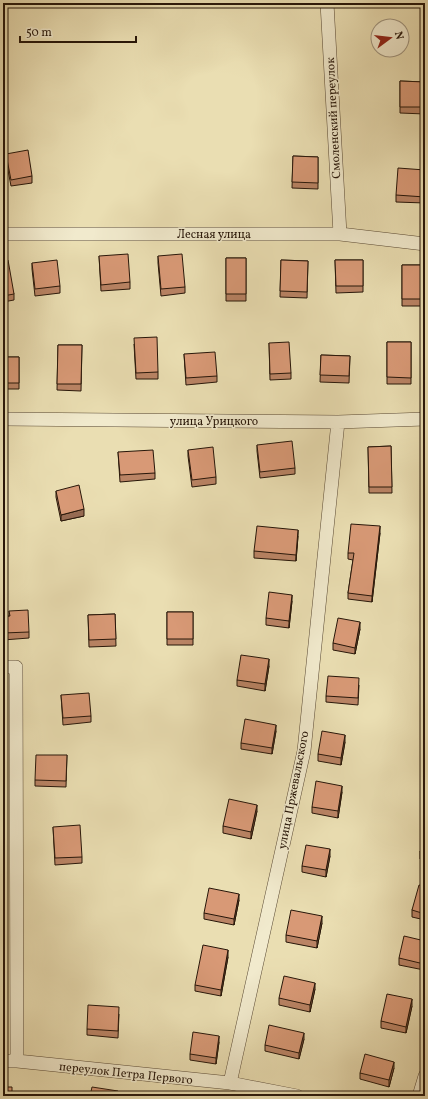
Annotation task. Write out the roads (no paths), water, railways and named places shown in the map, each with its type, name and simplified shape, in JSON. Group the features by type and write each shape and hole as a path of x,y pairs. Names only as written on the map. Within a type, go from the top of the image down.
{"street":[{"name":"Смоленский переулок","path":"327,3 340,234"},
{"name":"Лесная улица","path":"3,234 340,234 425,244"},
{"name":"улица Урицкого","path":"3,419 338,422 425,419"},
{"name":"улица Пржевальского","path":"230,1084 304,751 338,422"},
{"path":"3,667 16,667 17,1061"},
{"name":"переулок Петра Первого","path":"3,1061 17,1061 230,1084 297,1096"},
{"path":"419,1096 425,1076"}]}
